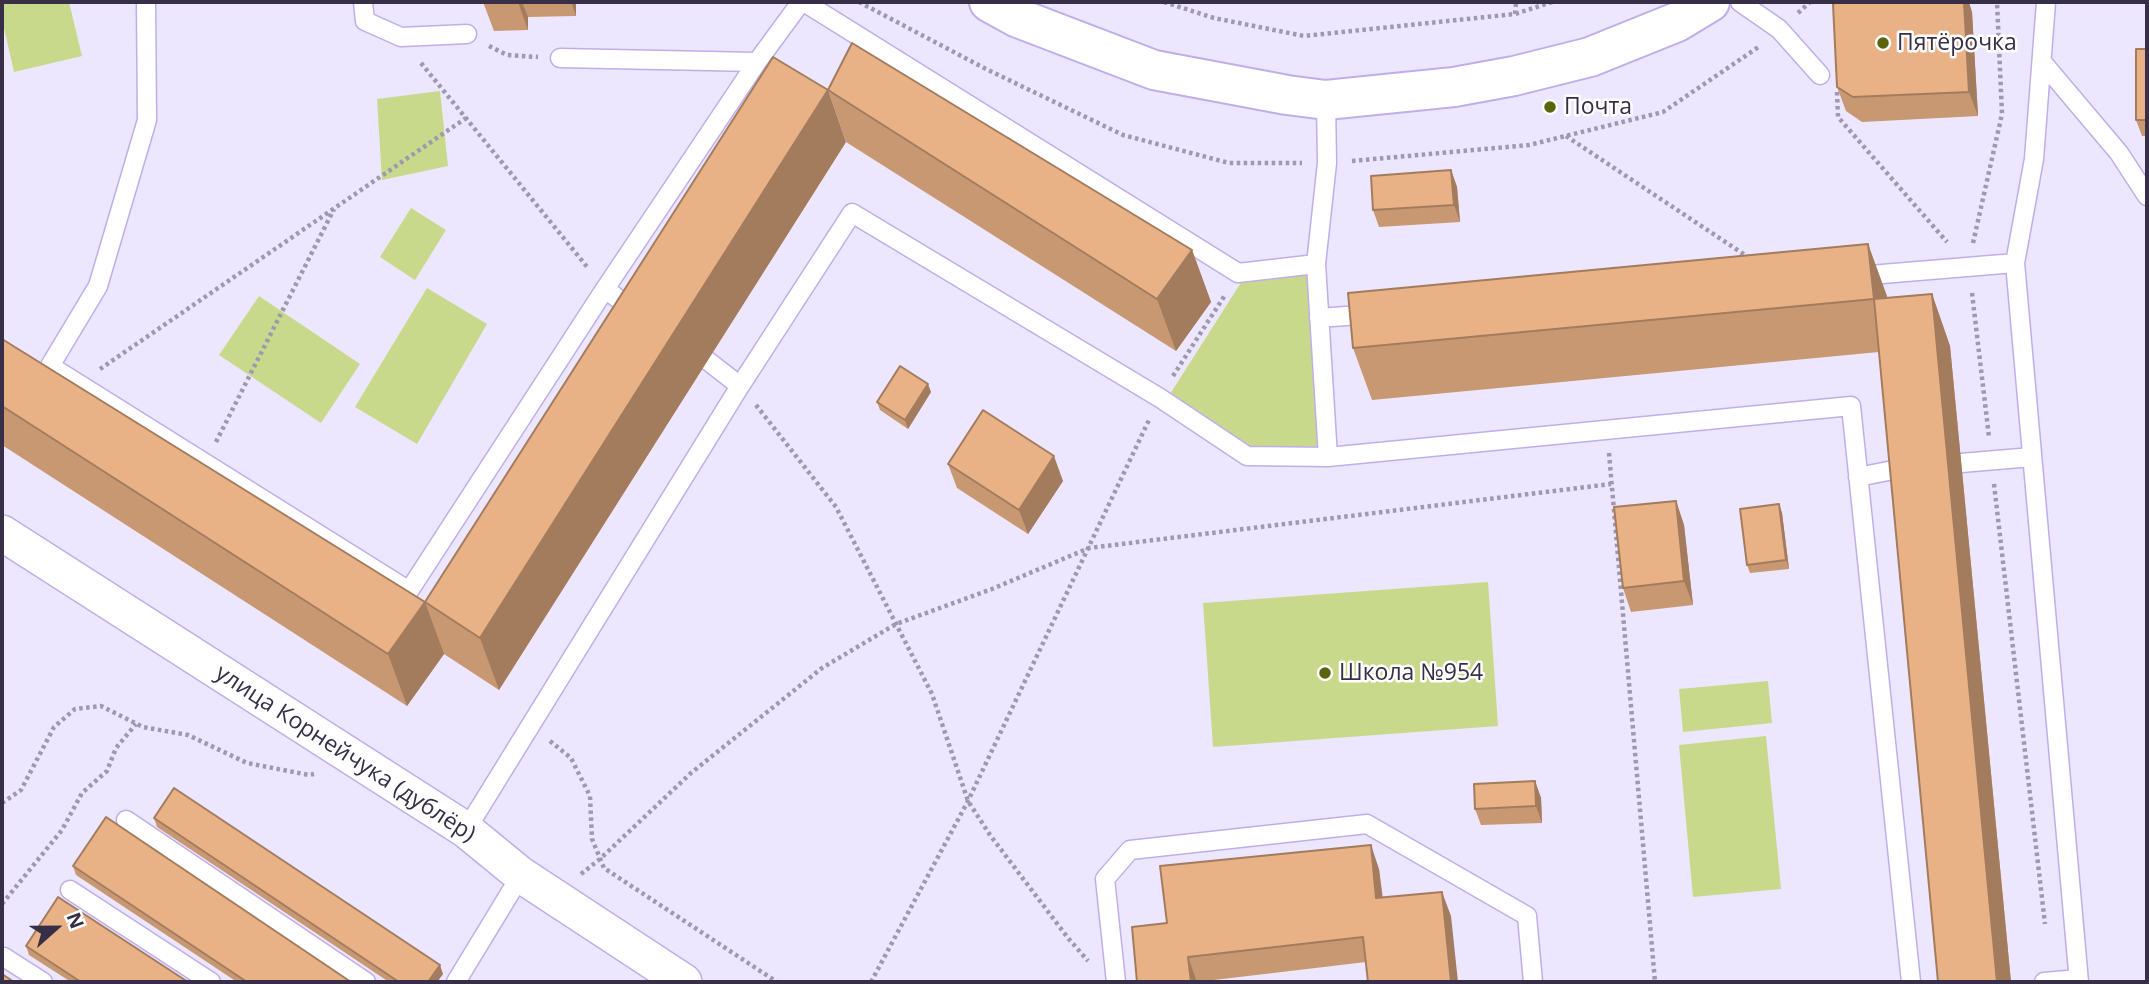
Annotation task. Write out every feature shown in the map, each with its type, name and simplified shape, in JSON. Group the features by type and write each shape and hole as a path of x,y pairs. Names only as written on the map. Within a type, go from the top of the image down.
{"street":[{"path":"989,2 1018,18 1154,70 1326,100 1454,88 1590,57 1677,22 1710,2"},
{"name":"улица Корнейчука (дублёр)","path":"2,533 466,830 521,875 684,982"}],"lane":[{"path":"146,2 147,121 99,286 50,366 409,591 605,289 757,62 803,2 1238,273 1315,264"},
{"path":"363,2 365,21 401,37 467,34"},
{"path":"1740,2 1779,29 1820,75"},
{"path":"2045,982 2079,980 2015,263 2035,159 2046,2"},
{"path":"561,58 757,62"},
{"path":"2043,63 2119,153 2147,196"},
{"path":"1326,100 1327,163 1315,264 1328,457"},
{"path":"466,830 740,386 852,213 1160,398 1247,457 1328,457 1851,406 1911,982"},
{"path":"1837,277 2015,263"},
{"path":"605,289 654,325"},
{"path":"1319,318 1391,312"},
{"path":"708,360 740,386"},
{"path":"1961,463 2032,457"},
{"path":"1858,477 1903,468"},
{"path":"126,820 366,982"},
{"path":"1116,982 1105,879 1130,850 1367,824 1527,916 1533,982"},
{"path":"456,982 521,875"},
{"path":"70,890 211,982"},
{"path":"4,957 43,982"}],"path":[{"path":"1164,2 1214,18 1304,36 1515,15 1552,2"},
{"path":"1515,15 1516,2"},
{"path":"1997,2 2002,114 1989,163 1969,267 2046,929"},
{"path":"467,34 507,55 561,58"},
{"path":"401,37 605,289"},
{"path":"1837,89 1838,117 1969,267"},
{"path":"79,384 466,118"},
{"path":"1565,136 1750,258"},
{"path":"205,463 335,209"},
{"path":"1161,371 1172,377 1238,273"},
{"path":"740,386 836,507 932,694 968,801 990,835 1091,965"},
{"path":"871,982 968,801 1160,398"},
{"path":"1607,430 1655,982"},
{"path":"552,895 600,859 691,773 821,668 897,624 992,589 1089,548 1611,484"},
{"path":"2,803 21,790 54,727 75,709 101,706 143,727 188,735 247,763 309,775 362,764"},
{"path":"2,904 62,830 82,793 107,771 116,748 136,724"},
{"path":"530,725 571,758 590,796 593,839 604,867 777,982"}],"green space":[{"path":"2,2 69,2 82,56 14,72 2,19"},
{"path":"440,91 448,166 382,180 377,99"},
{"path":"411,208 446,230 415,280 380,257"},
{"path":"1307,275 1319,447 1246,446 1170,394 1242,281"},
{"path":"427,288 487,324 417,444 355,407"},
{"path":"259,296 360,364 321,423 219,355"},
{"path":"1488,582 1498,726 1213,747 1203,603"},
{"path":"1768,681 1772,723 1683,732 1679,689"},
{"path":"1766,736 1781,889 1693,897 1679,745"}],"building":[{"path":"1964,2 1969,92 1853,97 1837,87 1833,4"},
{"path":"852,43 1192,250 1157,299 828,90"},
{"path":"2136,49 2147,49 2147,120 2136,120"},
{"path":"773,57 828,90 480,638 425,602"},
{"path":"1451,170 1454,205 1373,210 1371,176"},
{"path":"1868,244 1874,299 1353,348 1348,293"},
{"path":"1932,294 1997,982 1938,982 1874,299"},
{"path":"2,339 425,602 388,654 2,406"},
{"path":"900,366 928,384 905,420 877,402"},
{"path":"983,410 1054,456 1019,510 948,464"},
{"path":"1676,501 1684,581 1623,588 1614,507"},
{"path":"1779,504 1786,560 1747,565 1740,509"},
{"path":"1535,781 1536,806 1475,809 1474,784"},
{"path":"174,788 440,965 428,982 399,982 154,818"},
{"path":"106,817 351,982 247,982 73,866"},
{"path":"1371,845 1376,898 1442,892 1451,982 1368,982 1363,937 1188,957 1191,982 1137,982 1132,927 1167,923 1160,866"},
{"path":"58,897 188,982 81,982 26,946"},
{"path":"2,974 14,982 2,982"}],"place":[{"name":"Пятёрочка","path":"1883,43"},
{"name":"Почта","path":"1550,107"},
{"name":"Школа №954","path":"1325,673"}]}
